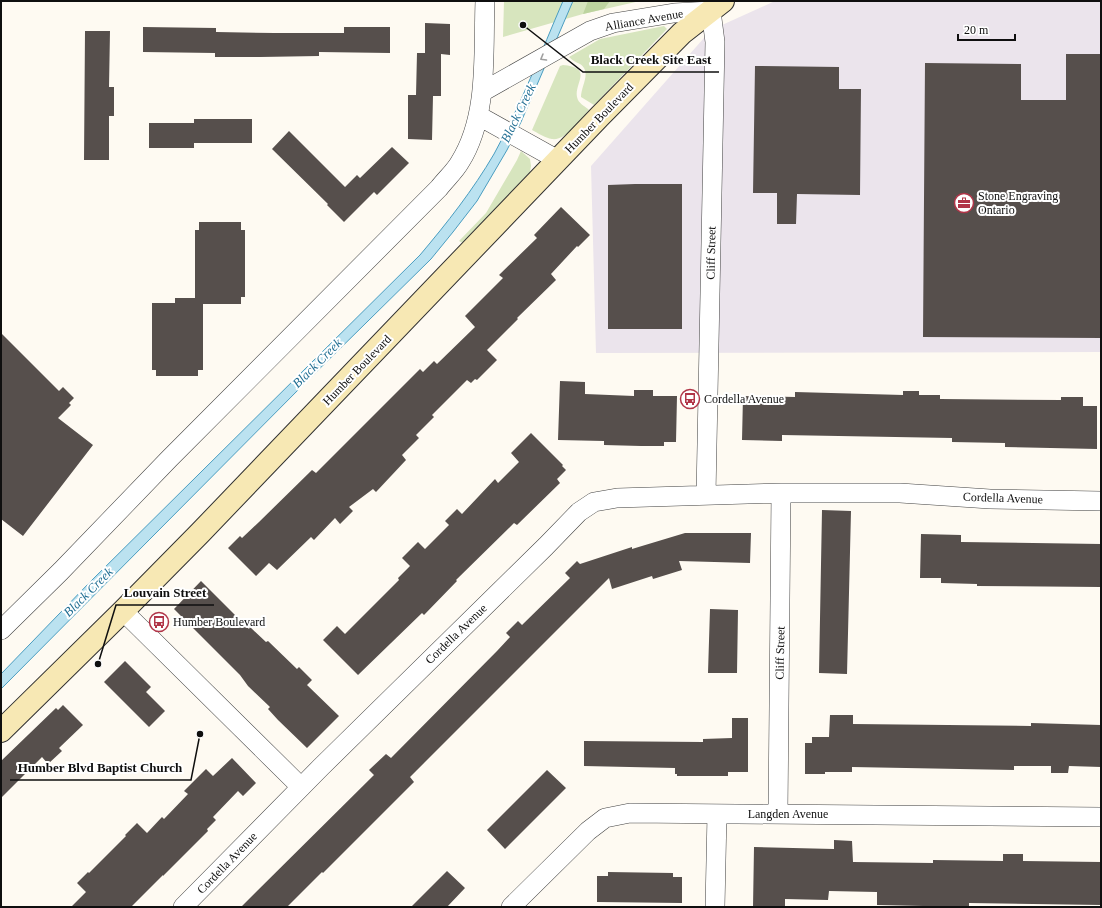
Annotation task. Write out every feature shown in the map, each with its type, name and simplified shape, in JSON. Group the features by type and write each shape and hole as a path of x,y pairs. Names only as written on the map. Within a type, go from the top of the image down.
{"street":[{"path":"1,630 61,571 168,459 439,188 460,162 479,116 482,92 485,1"},
{"name":"Alliance Avenue","path":"482,92 590,31 613,23 717,6"},
{"name":"Humber Boulevard","path":"1,731 200,533 682,33 717,6"},
{"name":"Cliff Street","path":"706,495 717,6"},
{"name":"Humber Boulevard","path":"479,116 558,160"},
{"name":"Cliff Street","path":"778,813 781,493"},
{"name":"Cordella Avenue","path":"183,907 301,787 579,512 594,502 617,498 781,493 900,493 990,499 1101,501"},
{"path":"123,611 301,787"},
{"name":"Langden Avenue","path":"511,907 588,830 605,818 630,813 778,813 1101,817"},
{"path":"715,907 717,814"}],"shaded area":[{"path":"775,1 1101,1 1101,352 596,353 591,166 711,30"}],"green space":[{"path":"504,1 640,1 583,14 503,37"},
{"path":"588,1 610,1 604,9 583,14"},
{"path":"664,26 667,29 594,105 581,97 586,75 585,71 580,64 569,57 600,39"},
{"path":"563,65 573,67 580,73 577,89 578,100 589,110 563,137 552,139 544,137 532,130 560,66"},
{"path":"521,151 530,159 530,172 463,243 459,241 486,213"}],"water":[{"name":"Black Creek","path":"563,1 573,1 521,122 507,150 477,201 431,259 305,383 1,689 1,674 89,583 420,255 430,243 468,193 494,154 522,98"}],"building":[{"path":"425,23 450,24 450,55 441,54 441,96 433,96 432,140 408,139 408,95 416,95 417,53 425,53"},
{"path":"143,27 216,28 216,32 344,33 344,27 390,27 390,53 319,52 319,56 215,57 215,53 143,52"},
{"path":"85,31 110,31 109,87 114,87 114,116 109,116 109,160 84,160"},
{"path":"1066,54 1101,54 1101,338 923,337 925,63 1021,64 1021,100 1066,100"},
{"path":"755,66 839,67 839,89 861,89 860,195 797,194 796,224 777,224 777,193 753,193"},
{"path":"194,119 252,119 252,143 194,143 194,148 149,148 149,123 194,123"},
{"path":"289,131 345,187 357,175 360,178 392,147 409,163 377,195 374,192 344,222 327,205 328,204 272,149"},
{"path":"682,184 682,329 608,329 608,185"},
{"path":"561,207 590,235 578,247 577,246 551,274 556,280 487,350 497,360 477,380 475,379 471,383 467,380 432,415 434,417 416,435 419,438 402,455 406,460 376,492 373,489 349,507 353,511 340,524 335,518 314,540 311,537 277,570 269,563 256,576 228,548 240,536 242,538 312,470 316,473 420,369 423,372 434,361 437,364 475,327 465,316 503,278 499,275 537,238 534,235"},
{"path":"199,222 241,222 241,230 245,230 245,297 241,297 241,304 203,304 203,370 198,370 198,376 156,376 156,370 152,370 152,303 175,303 175,298 195,298 195,230 199,230"},
{"path":"1,333 59,391 63,387 74,398 69,403 71,405 58,418 93,445 23,536 1,519"},
{"path":"560,381 585,382 585,394 634,396 634,390 653,390 653,396 677,396 676,442 664,442 664,446 641,446 604,445 604,441 558,440"},
{"path":"903,391 919,391 919,395 940,395 940,399 1061,400 1061,397 1083,397 1083,406 1097,406 1097,449 1005,447 1005,443 952,442 952,438 782,435 782,441 742,440 743,396 795,397 795,392 903,395"},
{"path":"531,433 563,465 562,466 566,470 557,479 560,483 517,525 514,523 456,580 457,581 424,615 422,613 358,675 323,640 337,626 345,634 399,580 398,578 410,566 402,558 418,542 425,549 449,525 445,521 457,509 462,514 495,479 498,483 519,462 511,453"},
{"path":"822,510 851,511 847,674 819,673"},
{"path":"685,533 751,533 750,563 679,561 682,570 653,579 652,576 612,589 609,578 410,777 414,782 287,907 241,907 374,775 369,770 386,754 391,758 497,651 510,637 506,633 518,621 522,625 570,578 565,573 577,561 580,564 632,547 632,549"},
{"path":"921,534 961,535 961,542 1101,544 1101,587 977,586 977,584 941,583 941,578 920,578"},
{"path":"201,581 249,629 250,627 266,642 268,641 297,669 299,667 312,680 307,685 339,716 307,748 278,720 268,709 270,707 248,686 240,675 174,609"},
{"path":"710,609 738,610 737,673 708,673"},
{"path":"125,661 151,687 146,692 165,711 149,727 104,682"},
{"path":"63,705 83,725 59,748 62,751 48,764 42,757 1,798 1,761 56,708 58,710"},
{"path":"830,715 853,715 853,724 1031,726 1031,723 1101,725 1101,767 1069,766 1068,773 1051,773 1051,766 1014,766 1014,770 852,767 852,772 805,774 805,743 812,743 812,737 829,737"},
{"path":"732,718 748,718 748,772 728,772 728,776 677,776 677,774 675,774 675,768 584,766 584,741 703,742 703,739 732,738"},
{"path":"232,758 256,783 243,796 238,791 213,817 216,820 207,829 208,831 131,907 71,907 86,892 77,883 126,836 125,835 137,823 147,833 162,817 164,819 188,794 184,791 206,769 213,776"},
{"path":"547,770 566,788 505,849 487,830"},
{"path":"834,840 852,841 853,862 933,863 933,860 1003,861 1003,854 1023,854 1023,861 1101,862 1101,905 969,903 969,907 877,905 877,892 829,891 828,900 785,899 785,907 753,907 754,847 834,849"},
{"path":"447,871 465,888 447,907 411,907"},
{"path":"608,872 673,873 673,877 682,877 682,903 597,902 597,876 608,876"}],"place":[{"name":"Black Creek Site East","path":"523,25"},
{"name":"Stone Engraving Ontario","path":"964,203"},
{"name":"Cordella Avenue","path":"690,399"},
{"name":"Humber Boulevard","path":"159,622"},
{"name":"Louvain Street","path":"98,664"},
{"name":"Humber Blvd Baptist Church","path":"200,734"}]}
